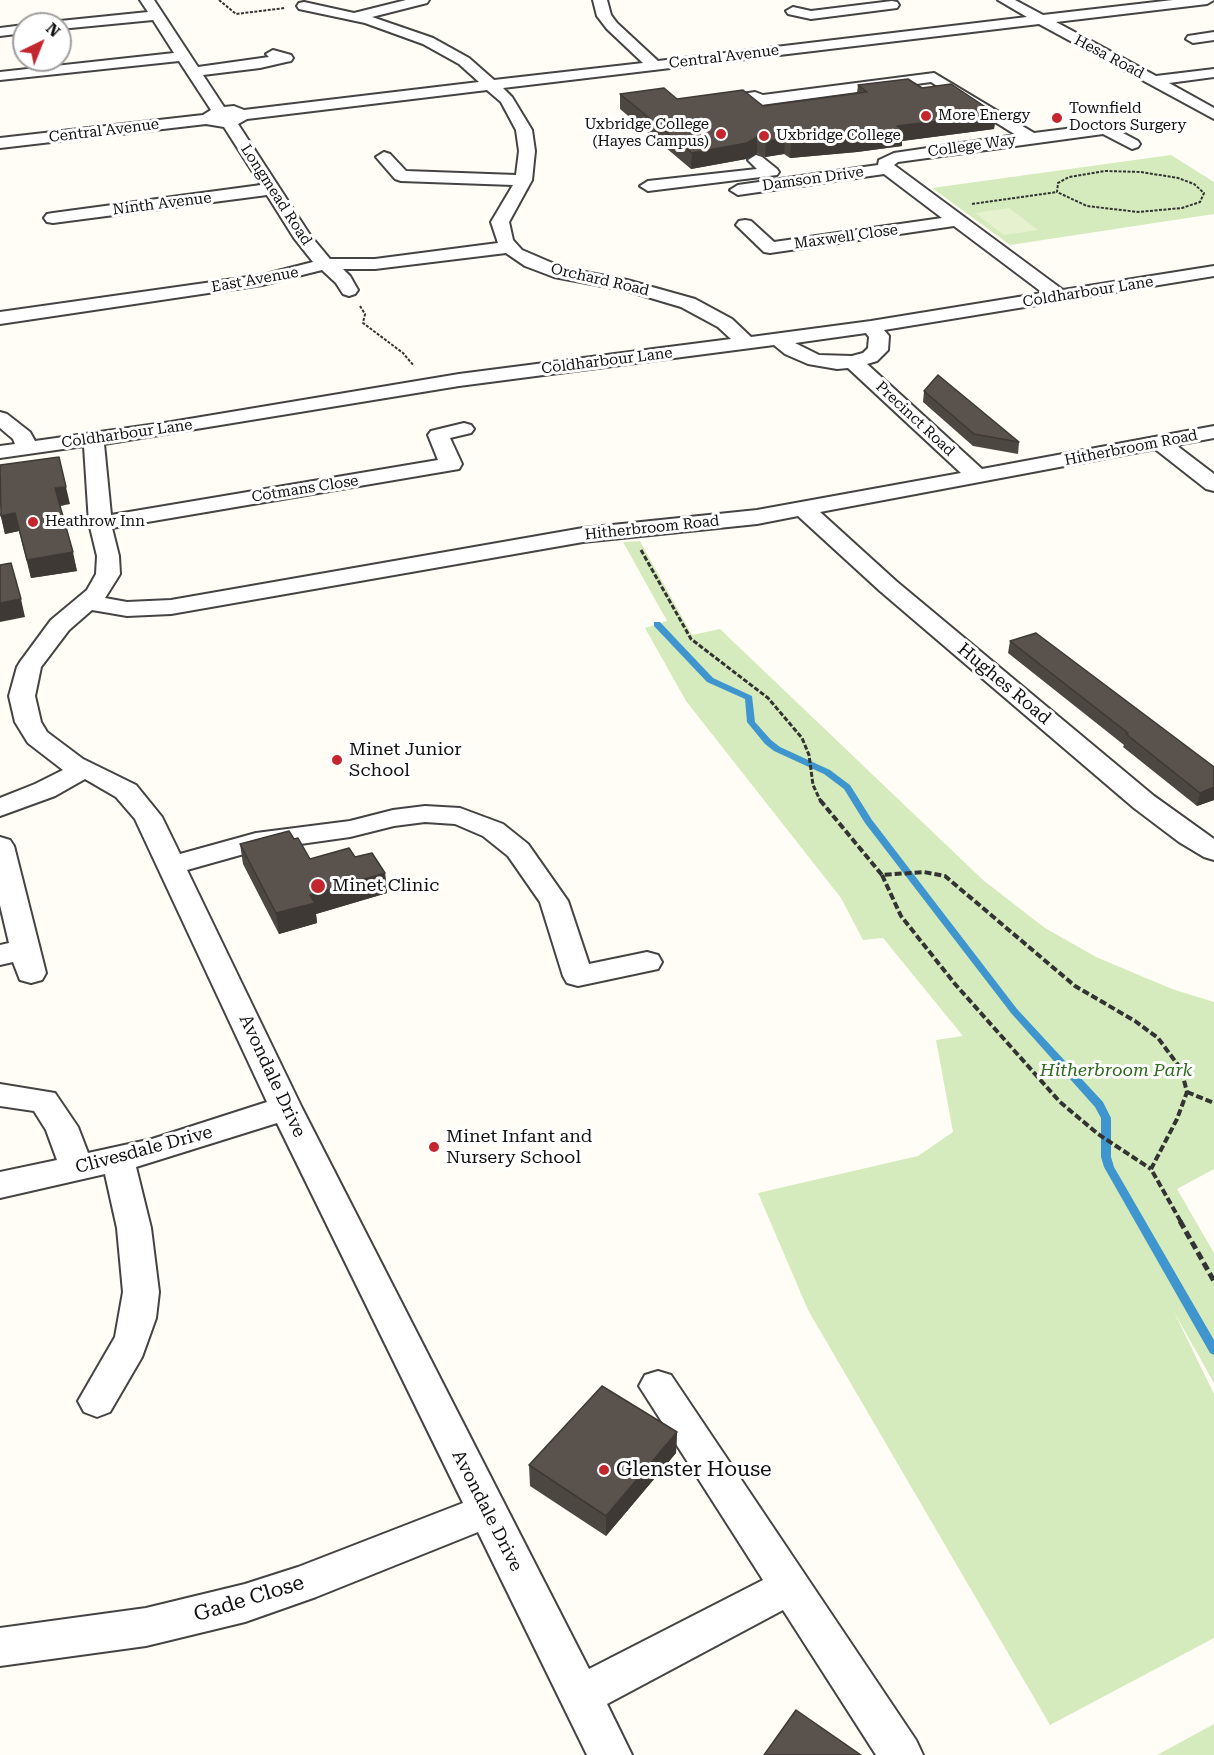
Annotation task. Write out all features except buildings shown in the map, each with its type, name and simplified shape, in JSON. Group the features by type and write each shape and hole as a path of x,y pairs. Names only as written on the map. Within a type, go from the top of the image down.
{"street":[{"name":"Longmead Road","path":"147,0 313,252 344,280 349,290"},
{"path":"354,16 422,0"},
{"path":"600,0 602,12 612,26 655,66"},
{"name":"Hesa Road","path":"1005,0 1214,114"},
{"name":"Central Avenue","path":"0,143 1207,0"},
{"path":"793,11 811,15 891,5"},
{"path":"304,6 389,26 436,45 464,61 507,100 524,130 528,160 524,180 501,218 502,234 509,247"},
{"path":"72,25 157,15"},
{"path":"928,21 947,30"},
{"path":"1193,39 1214,36"},
{"path":"195,72 266,63 286,58 273,54"},
{"path":"0,76 184,56"},
{"path":"1153,81 1214,73"},
{"name":"College Way","path":"699,104 755,97 761,100 934,78 1031,138"},
{"path":"1031,138 1100,125 1132,144"},
{"name":"College Way","path":"887,169 885,163 894,158 1031,138"},
{"path":"384,157 401,176 524,180"},
{"path":"648,186 744,185 771,172 756,160"},
{"path":"887,169 1060,297"},
{"name":"Damson Drive","path":"744,185 887,169"},
{"name":"Ninth Avenue","path":"53,218 272,189"},
{"name":"Maxwell Close","path":"745,225 770,248 949,215"},
{"name":"East Avenue","path":"0,318 261,280 326,264 375,264 509,247"},
{"name":"Orchard Road","path":"509,247 523,258 550,270 646,289 695,306 725,323 748,344"},
{"name":"Coldharbour Lane","path":"0,452 93,440 430,385 871,327 1214,271"},
{"name":"Precinct Road","path":"853,362 870,357 878,350 879,336 871,327"},
{"path":"778,340 792,350 816,360 837,363 853,362"},
{"name":"Precinct Road","path":"853,362 978,477"},
{"path":"0,418 23,436 27,448"},
{"name":"Cotmans Close","path":"100,523 451,464 438,435 464,429"},
{"name":"Hitherbroom Road","path":"88,602 127,609 171,607 583,535 728,521 1214,432"},
{"name":"Avondale Drive","path":"93,440 96,452 100,523 108,556 108,574 101,588 60,625 29,667 22,696 28,722 37,737 65,760 108,780 133,798 148,817 286,1108 610,1755"},
{"path":"1160,443 1214,484"},
{"name":"Hughes Road","path":"801,507 888,586 1121,783 1174,826 1214,851"},
{"path":"0,808 45,790 84,769"},
{"path":"172,865 256,842 350,829 393,818 425,814 460,816 493,830 518,850 554,902 578,976 647,962"},
{"path":"0,846 19,959"},
{"path":"0,1095 45,1101 62,1126 76,1168"},
{"name":"Clivesdale Drive","path":"0,1185 117,1160 286,1108"},
{"path":"97,1401 124,1357 133,1337 141,1292 134,1228 117,1160"},
{"path":"658,1386 902,1755"},
{"name":"Gade Close","path":"0,1647 146,1627 245,1603 302,1584 487,1511"},
{"path":"579,1696 790,1586"}],"path":[{"path":"219,0 236,14 304,6"},
{"path":"949,215 1057,192 1087,206 1138,212 1182,208 1200,202 1204,193 1200,187 1178,178 1129,171 1076,175 1058,183 1057,192"},
{"path":"349,290 365,314 363,322 403,353 430,385"},
{"path":"632,529 645,558 691,639 768,698 802,738 809,759 809,770 821,802 882,875 901,916 955,984 1060,1102 1098,1134 1151,1169 1214,1281"},
{"path":"882,875 924,872 945,876 1075,986 1136,1021 1158,1038 1174,1057 1187,1092 1177,1119 1151,1169"},
{"path":"1187,1092 1214,1103"}],"green space":[{"path":"1171,155 1214,182 1214,214 1010,245 932,188"},
{"path":"1009,208 1038,230 1004,235 975,213"},
{"name":"Hitherbroom Park","path":"640,541 692,635 720,629 983,880 1045,928 1096,957 1172,989 1214,1002 1214,1169 1177,1189 1214,1253 1214,1383 1174,1312 1214,1394 1214,1638 1050,1725 808,1310 758,1193 918,1156 953,1132 936,1040 963,1036 883,938 863,940 841,898 686,701 645,628 667,621 623,542"},
{"path":"1214,1724 1214,1755 1157,1755"}],"waterway":[{"path":"657,624 710,680 749,698 751,722 768,742 777,749 827,772 847,787 868,821 1014,1011 1099,1105 1106,1118 1106,1157 1109,1167 1214,1350"}],"place":[{"name":"More Energy","path":"926,116"},
{"name":"Townfield Doctors Surgery","path":"1057,118"},
{"name":"Uxbridge College (Hayes Campus)","path":"721,134"},
{"name":"Uxbridge College","path":"764,136"},
{"name":"Heathrow Inn","path":"33,522"},
{"name":"Minet Junior School","path":"337,760"},
{"name":"Minet Clinic","path":"318,886"},
{"name":"Minet Infant and Nursery School","path":"434,1147"},
{"name":"Glenster House","path":"604,1470"}]}
